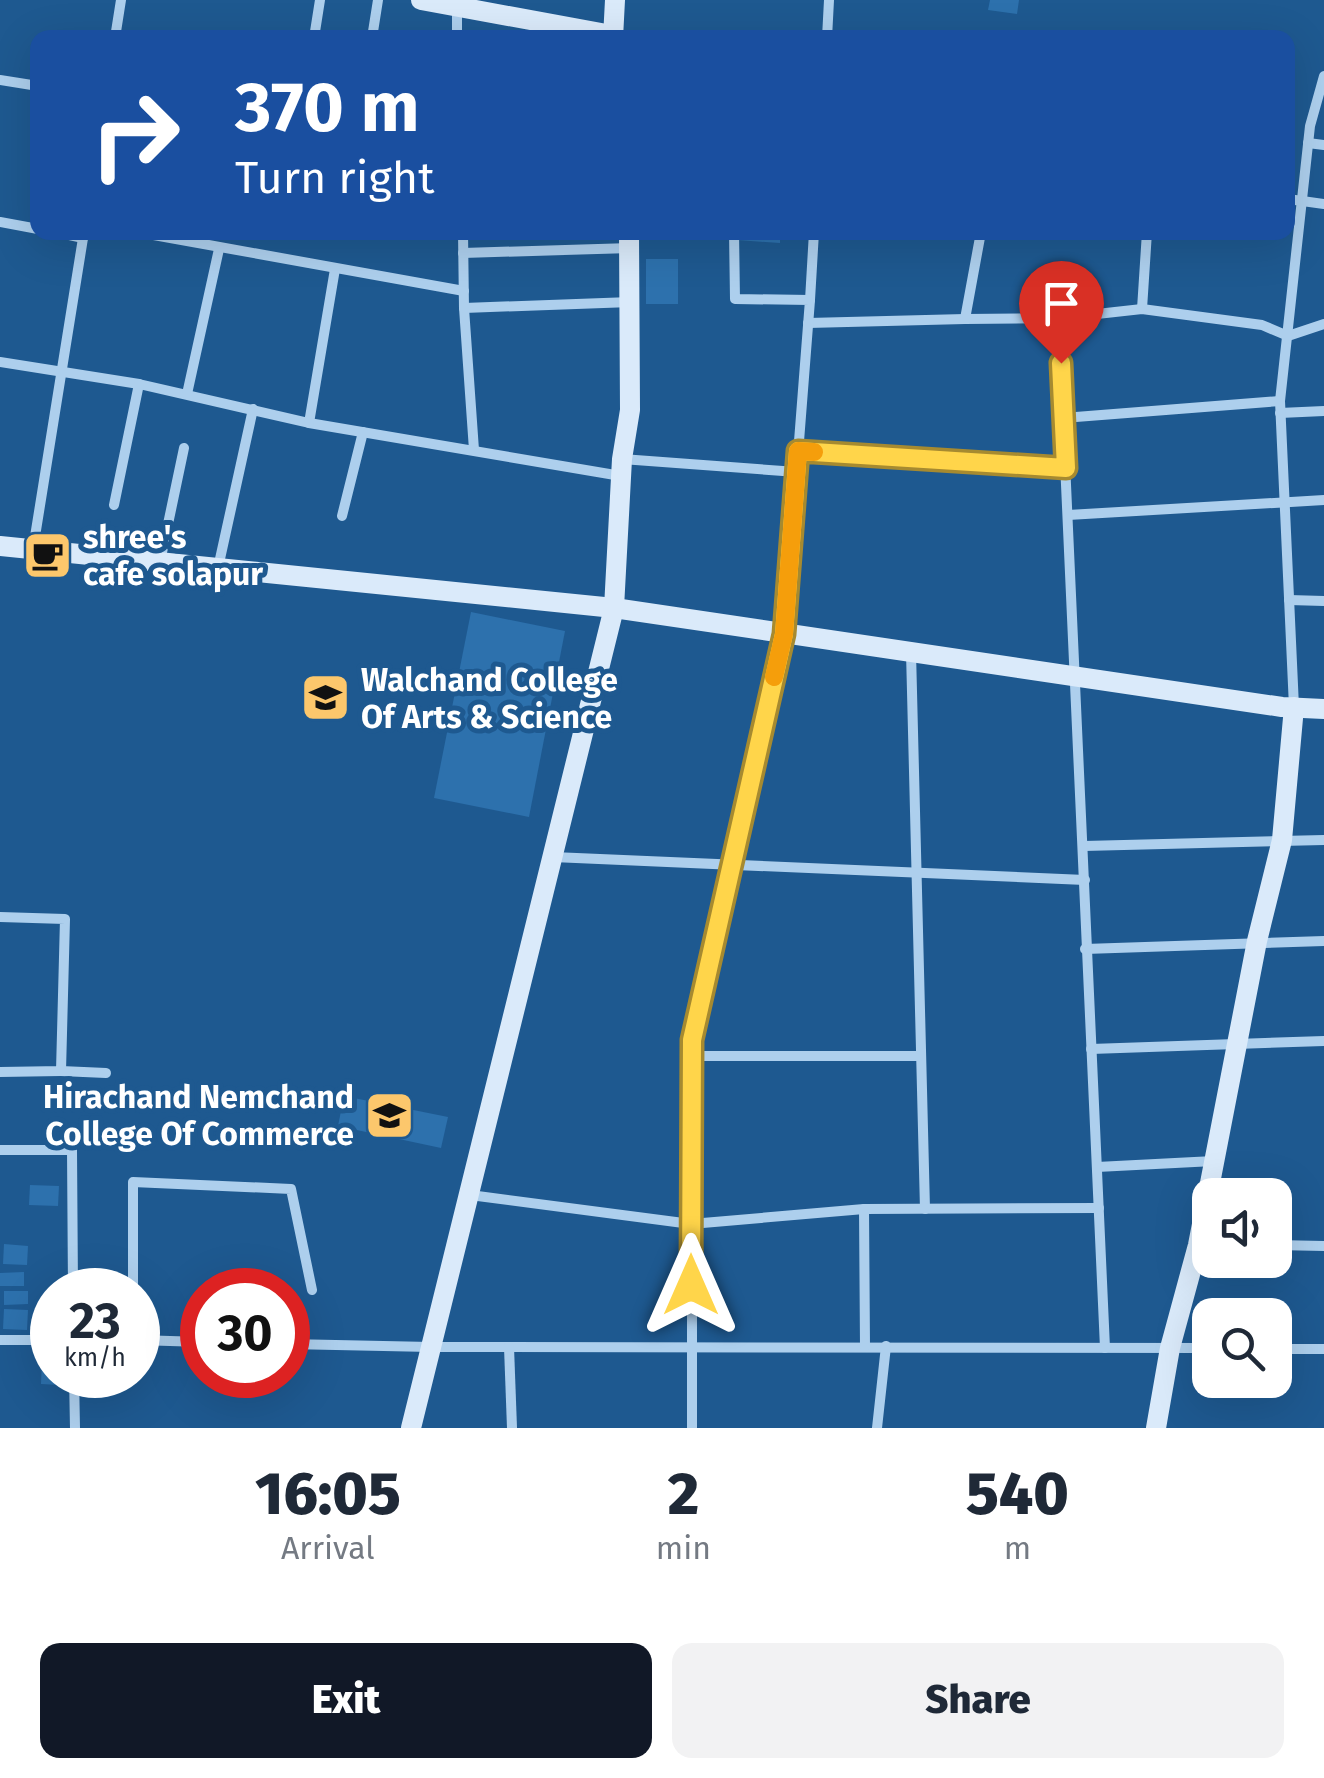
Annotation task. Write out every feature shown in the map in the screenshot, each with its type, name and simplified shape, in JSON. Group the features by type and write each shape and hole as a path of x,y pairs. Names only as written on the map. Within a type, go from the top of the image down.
{"street":[{"path":"116,30 122,0"},
{"path":"315,30 320,0"},
{"path":"373,30 378,0"},
{"path":"421,0 581,30"},
{"path":"612,30 615,0"},
{"path":"827,30 829,0"},
{"path":"456,6 458,30"},
{"path":"1213,1178 1257,941 1282,840 1294,707 1280,407 1308,143 1324,76"},
{"path":"0,80 30,85"},
{"path":"1308,143 1324,145"},
{"path":"1295,200 1324,204"},
{"path":"0,222 30,228"},
{"path":"33,548 83,240"},
{"path":"176,240 464,291"},
{"path":"463,240 474,450"},
{"path":"411,1428 614,608 622,468 630,410 630,240 463,252"},
{"path":"734,240 734,299 810,300"},
{"path":"692,1428 691,1056 729,867 784,634 814,240"},
{"path":"965,319 980,240"},
{"path":"1142,309 1146,240"},
{"path":"187,394 219,249"},
{"path":"309,423 335,269"},
{"path":"464,308 631,302"},
{"path":"808,322 1061,318 1142,309 1262,325 1288,336 1324,324"},
{"path":"1061,318 1105,1348"},
{"path":"0,362 139,384 309,423 474,450 622,468 797,472"},
{"path":"114,505 139,384"},
{"path":"1063,418 1280,407 1324,411"},
{"path":"217,569 254,409"},
{"path":"342,516 363,432"},
{"path":"160,563 184,448"},
{"path":"798,451 1066,468"},
{"path":"1068,515 1324,500"},
{"path":"0,546 614,608 1324,709"},
{"path":"1289,600 1324,601"},
{"path":"911,652 924,1209"},
{"path":"1084,846 1324,840"},
{"path":"552,856 729,867 1085,880"},
{"path":"0,918 65,919 61,1070"},
{"path":"1085,949 1324,941"},
{"path":"1091,1049 1324,1041"},
{"path":"691,1056 921,1056"},
{"path":"0,1072 106,1073"},
{"path":"0,1150 72,1150 73,1268"},
{"path":"1097,1167 1215,1161"},
{"path":"133,1268 133,1182 291,1189 312,1290"},
{"path":"468,1195 690,1224 864,1209 1099,1208"},
{"path":"864,1209 864,1346"},
{"path":"1292,1246 1324,1246"},
{"path":"1156,1428 1170,1348 1193,1278"},
{"path":"0,1340 30,1340"},
{"path":"310,1344 1192,1348"},
{"path":"877,1428 886,1346"},
{"path":"509,1347 512,1428"},
{"path":"1292,1349 1324,1349"},
{"path":"74,1398 75,1428"}],"building":[{"path":"990,0 1019,0 1017,14 988,10"},
{"path":"737,240 780,240 780,243"},
{"path":"646,259 678,259 678,304 646,304"},
{"path":"471,612 565,631 529,817 434,798"},
{"path":"344,1096 448,1117 441,1148 338,1126"},
{"path":"30,1185 59,1186 58,1206 29,1205"},
{"path":"4,1244 28,1246 27,1265 3,1264"},
{"path":"24,1272 24,1286 0,1286 0,1273"},
{"path":"4,1291 28,1291 28,1304 4,1305"},
{"path":"4,1309 28,1310 27,1330 3,1329"}],"slow traffic":[{"path":"774,677 784,634 798,451 814,452"}],"place":[{"name":"shree's cafe solapur","path":"48,555"},
{"name":"Walchand College Of Arts & Science","path":"326,698"},
{"name":"Hirachand Nemchand College Of Commerce","path":"389,1115"}],"route":[{"path":"691,1285 692,1040 784,634 798,451 1066,468 1061,363"}]}
